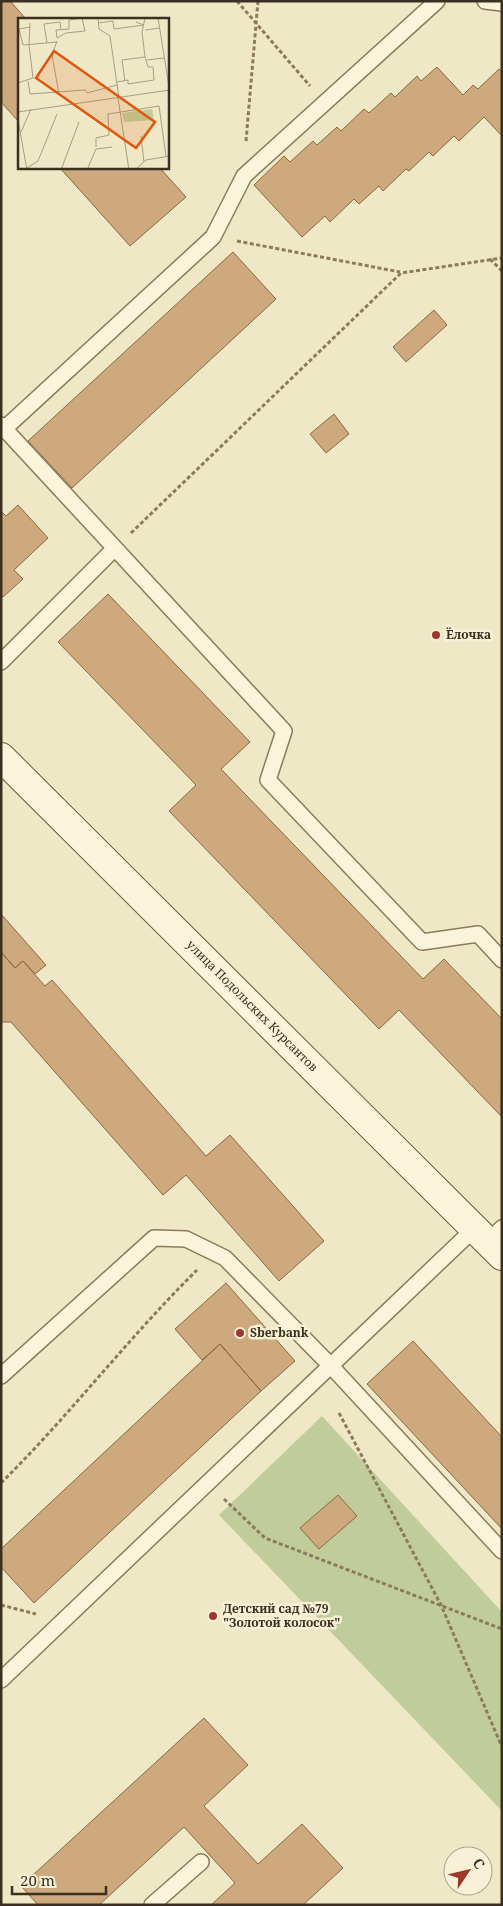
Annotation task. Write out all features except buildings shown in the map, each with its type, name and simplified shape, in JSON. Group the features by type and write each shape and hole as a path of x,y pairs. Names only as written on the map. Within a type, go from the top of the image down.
{"street":[{"name":"улица Подольских Курсантов","path":"1,757 491,1238"}],"lane":[{"path":"437,1 244,176 213,236 2,427 284,731 268,780 422,942 478,934 502,960"},
{"path":"485,1 502,3"},
{"path":"1,662 115,548"},
{"path":"1,1376 154,1238 186,1239 225,1258 330,1366 502,1551"},
{"path":"1,1680 330,1366 491,1238"},
{"path":"152,1905 201,1862"}],"path":[{"path":"237,1 324,103"},
{"path":"244,176 258,1"},
{"path":"213,236 401,273 489,258 502,258"},
{"path":"489,258 502,272"},
{"path":"115,548 401,273"},
{"path":"1,1483 36,1449 159,1307 198,1268 225,1258"},
{"path":"330,1366 338,1410 440,1605 502,1747"},
{"path":"208,1483 265,1538 502,1629"},
{"path":"1,1605 64,1621"}],"green space":[{"path":"322,1416 502,1612 502,1811 219,1515"}],"place":[{"name":"Ёлочка","path":"436,635"},
{"name":"Sberbank","path":"240,1333"},
{"name":"Детский сад №79 \"Золотой колосок\"","path":"213,1616"}]}
